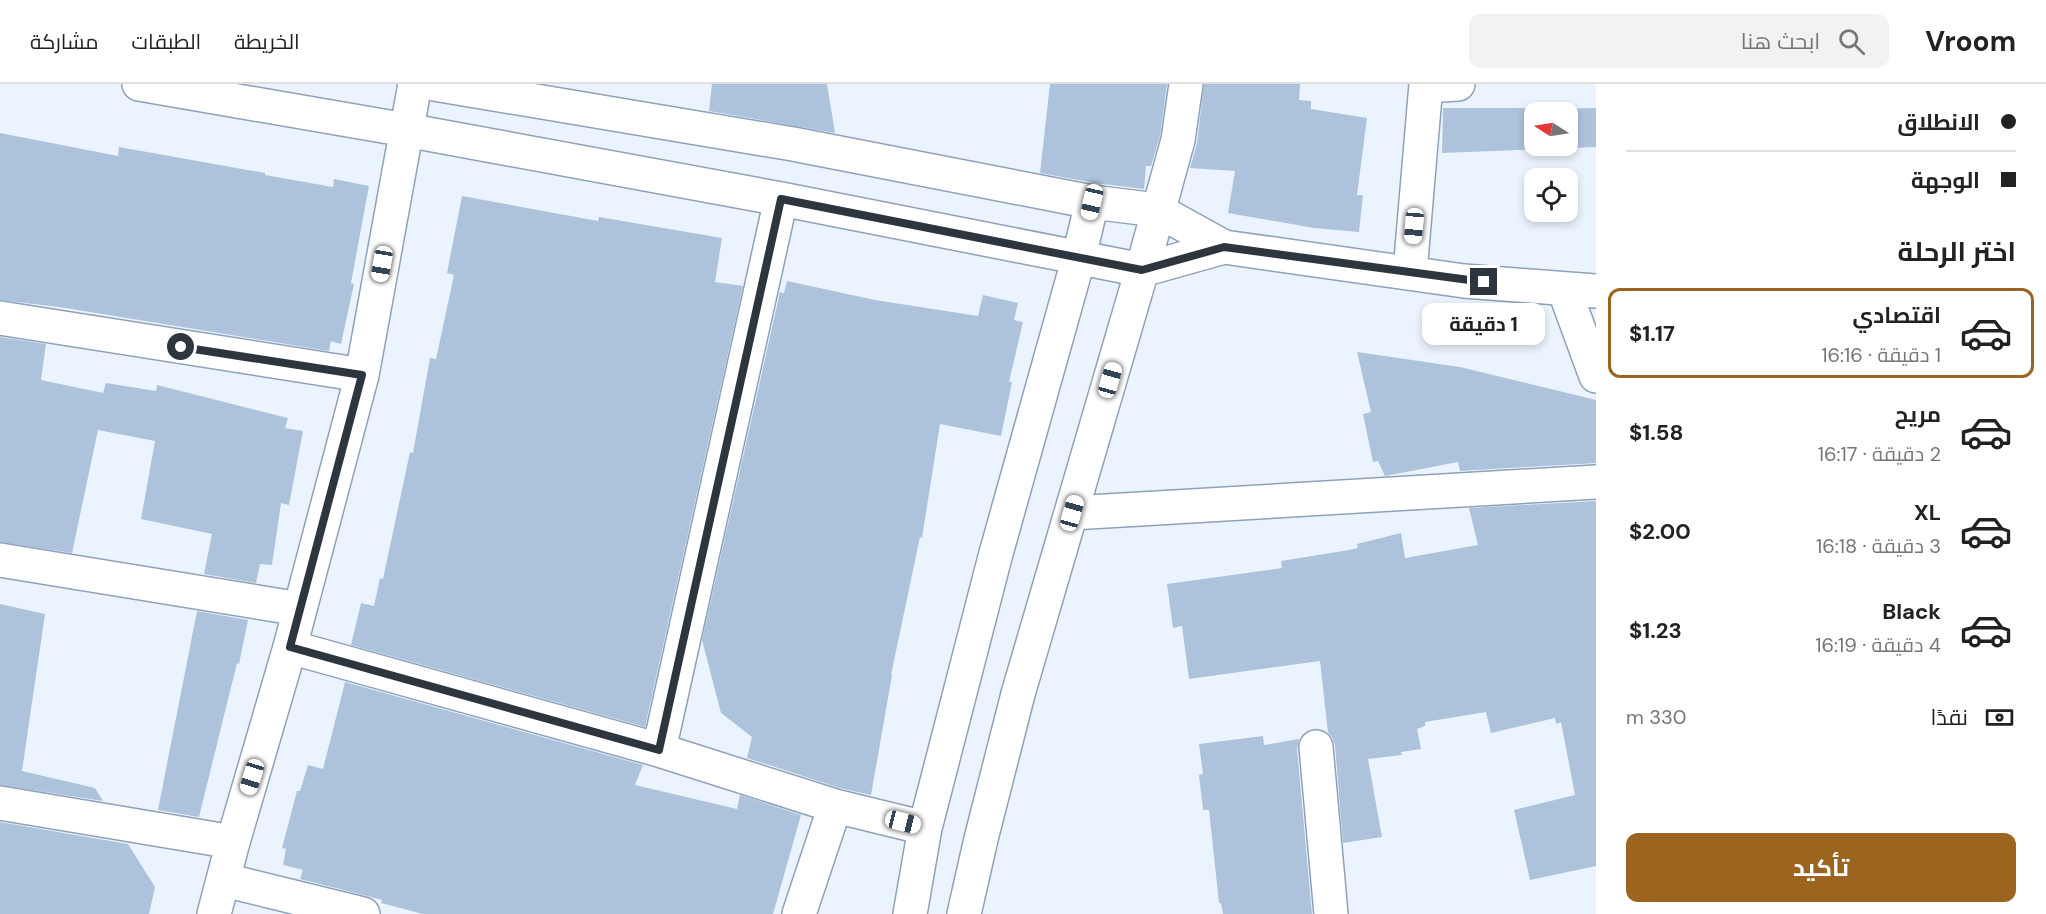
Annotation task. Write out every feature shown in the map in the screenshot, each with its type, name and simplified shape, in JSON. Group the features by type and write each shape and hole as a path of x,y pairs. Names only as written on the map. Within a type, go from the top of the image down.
{"street":[{"path":"139,84 781,199 1142,270 1224,247"},
{"path":"214,914 290,647 362,375 415,84"},
{"path":"434,84 793,144 1092,202 1158,210 1224,247 1464,281 1580,290 1596,376"},
{"path":"964,914 1018,694 1178,140 1186,84"},
{"path":"1410,272 1437,85"},
{"path":"659,750 781,199"},
{"path":"910,914 926,828 995,557 1079,257 1092,202"},
{"path":"0,318 362,375"},
{"path":"1072,513 1596,482"},
{"path":"0,560 300,609"},
{"path":"290,647 659,750 835,806 926,828"},
{"path":"1316,747 1331,914"},
{"path":"0,803 233,842"},
{"path":"799,914 835,806"},
{"path":"224,880 363,914"}],"building":[{"path":"712,84 827,84 835,133 709,111"},
{"path":"1050,84 1167,84 1160,136 1151,166 1146,166 1144,189 1040,173"},
{"path":"1204,84 1300,84 1299,100 1311,101 1311,109 1367,118 1357,195 1363,195 1359,232 1314,228 1228,213 1235,171 1190,168 1197,143"},
{"path":"1443,108 1524,108 1524,150 1442,153"},
{"path":"1578,108 1596,108 1596,147 1578,148"},
{"path":"0,133 118,156 119,147 333,187 334,179 369,186 351,283 354,284 341,344 331,341 329,351 59,307 0,300"},
{"path":"462,196 598,221 599,217 722,238 715,282 743,286 645,727 351,645 361,603 374,606 380,578 383,579 410,452 413,453 430,358 436,359 454,275 447,273"},
{"path":"787,281 875,300 978,316 983,295 1018,303 1014,320 1023,322 1009,382 1012,382 1001,436 940,424 922,538 920,537 891,675 871,795 840,788 747,758 752,737 721,713 702,640 780,292 784,293"},
{"path":"0,337 46,344 41,380 103,393 106,383 156,391 157,385 288,418 285,428 303,431 289,505 281,503 272,565 260,564 256,583 204,574 212,534 141,519 155,441 98,430 72,553 0,542"},
{"path":"1357,352 1460,367 1596,400 1596,463 1460,471 1458,462 1385,476 1378,461 1373,462 1363,414 1371,412"},
{"path":"1596,501 1596,866 1530,880 1514,810 1575,795 1561,722 1556,724 1555,718 1491,733 1486,712 1425,722 1425,726 1417,729 1421,749 1401,752 1402,755 1368,759 1382,837 1343,843 1335,745 1328,733 1320,661 1189,679 1182,626 1173,628 1167,584 1282,568 1281,561 1358,548 1357,544 1401,533 1405,558 1478,545 1469,508"},
{"path":"0,604 45,614 22,771 95,788 103,801 0,785"},
{"path":"197,611 248,620 239,664 237,663 199,817 158,810"},
{"path":"345,682 643,765 635,785 737,809 740,795 801,815 773,914 423,914 381,903 382,900 300,879 303,870 283,865 286,849 282,848 297,791 300,791 308,765 323,769"},
{"path":"1263,736 1264,745 1299,739 1297,749 1312,914 1223,914 1221,903 1219,903 1209,810 1203,810 1199,775 1203,774 1199,744"},
{"path":"0,822 128,844 155,887 149,914 0,914"}],"route":[{"path":"181,347 362,375 290,647 659,750 781,199 1142,270 1224,247 1484,282"}]}
